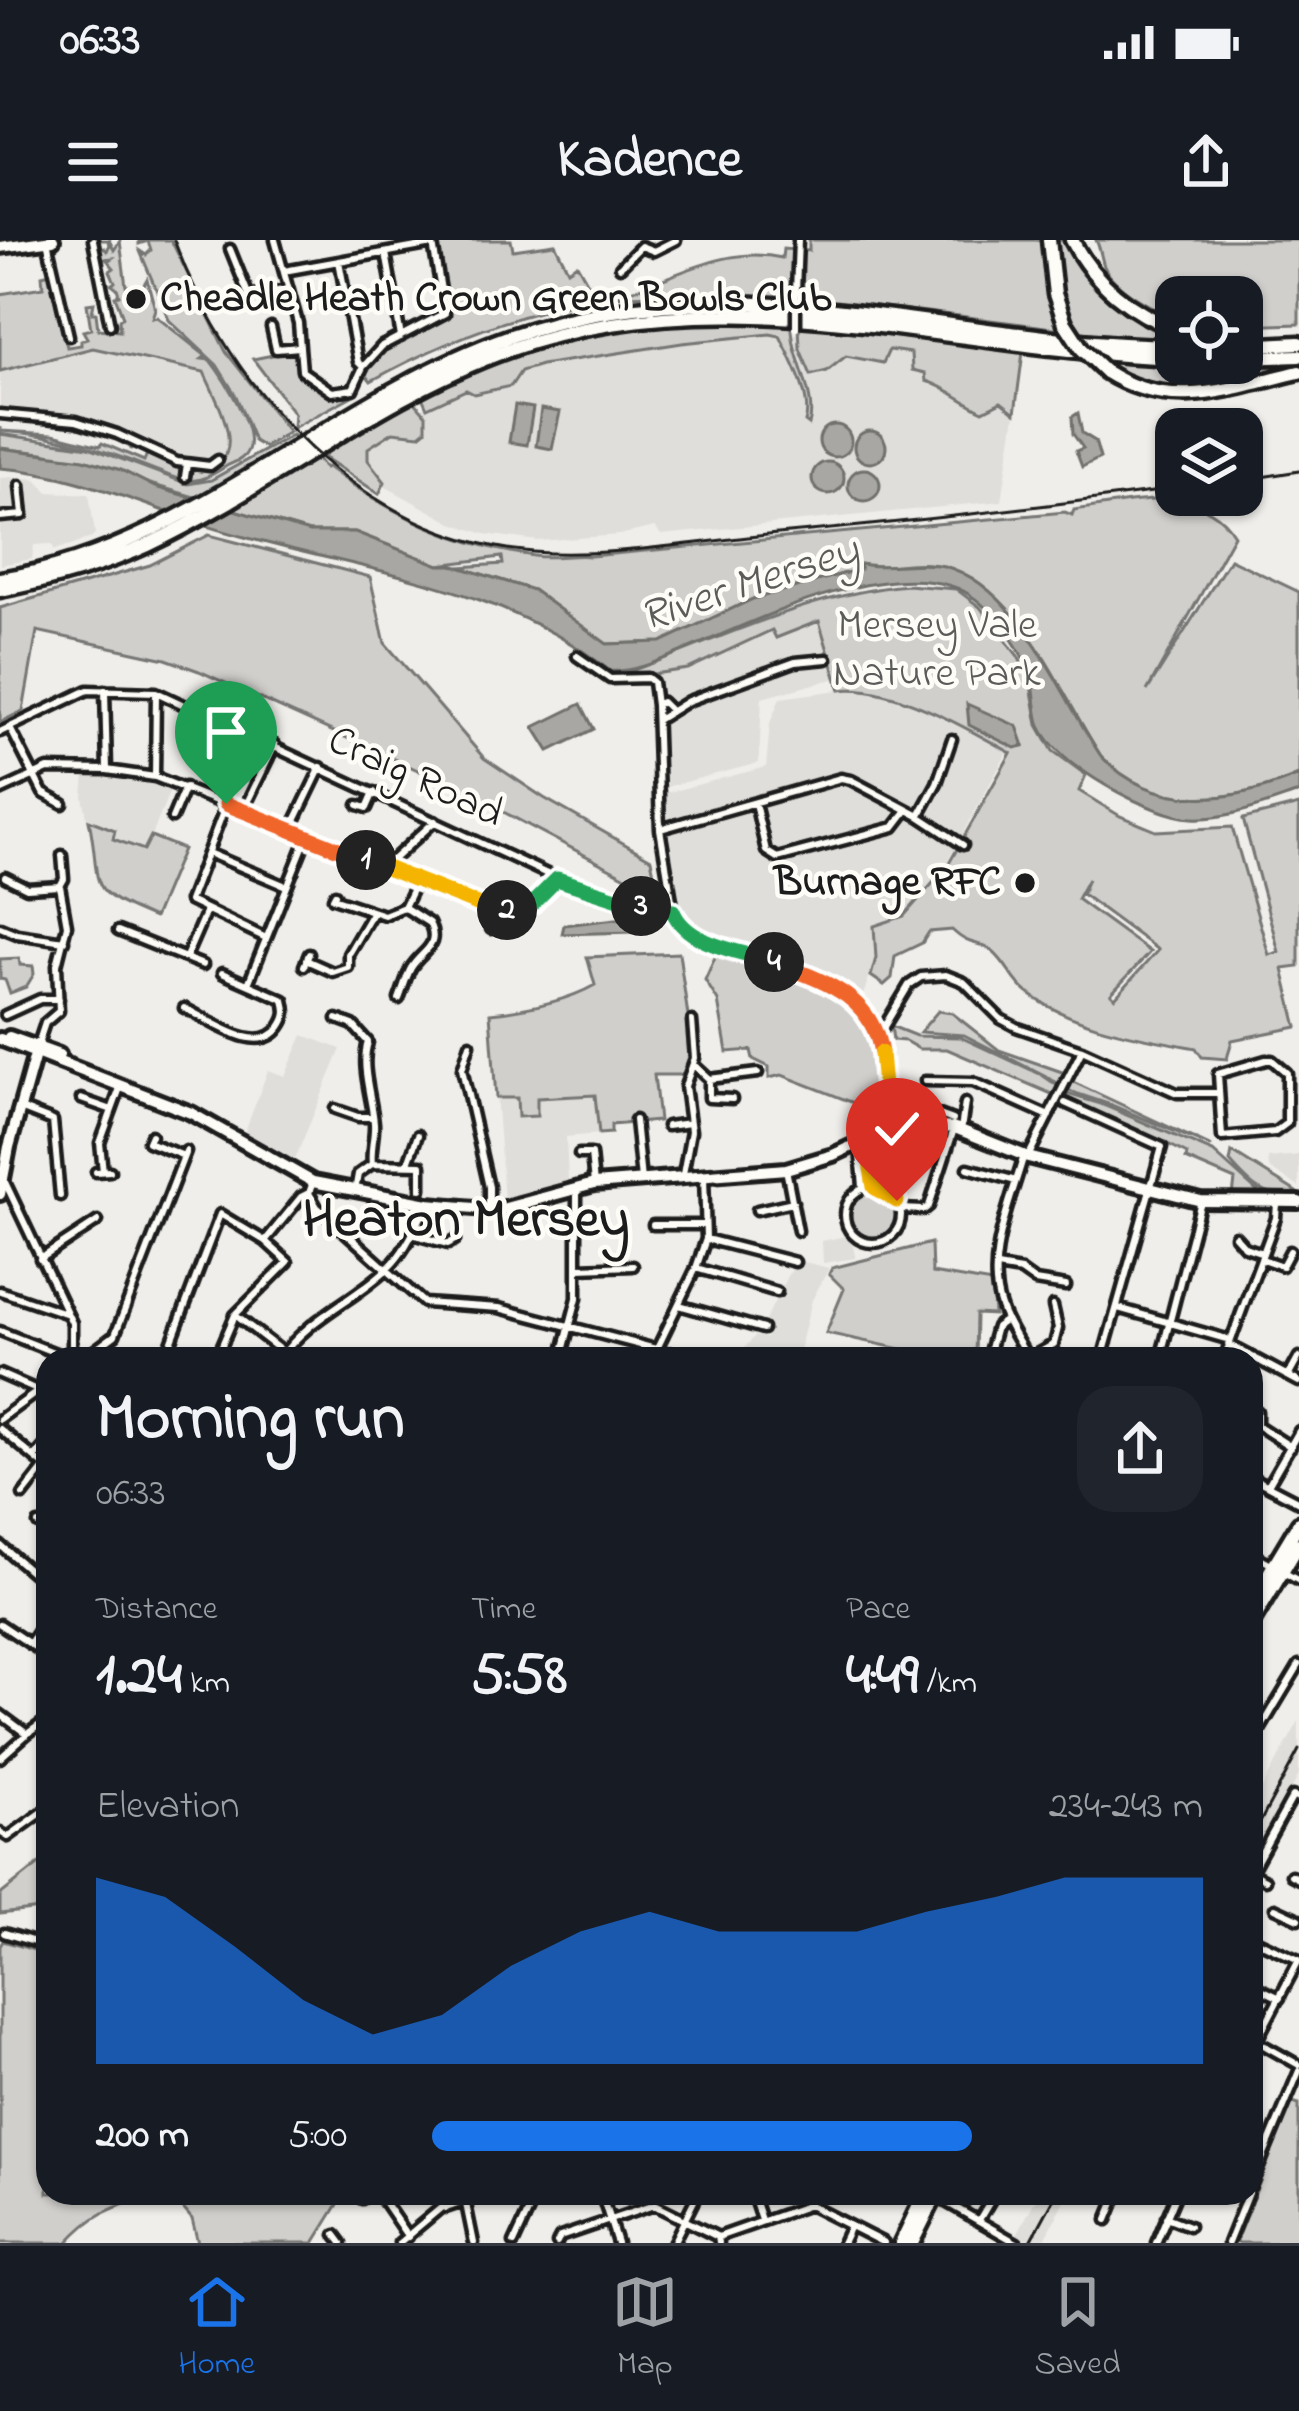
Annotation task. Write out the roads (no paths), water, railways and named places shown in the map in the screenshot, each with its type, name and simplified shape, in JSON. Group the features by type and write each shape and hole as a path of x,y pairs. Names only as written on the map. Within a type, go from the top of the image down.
{"highway":[{"path":"1049,240 1055,294 1065,323 1082,349 1106,372 1146,391 1179,397 1299,372"},
{"path":"1072,240 1117,298 1155,318"},
{"path":"0,579 116,546 173,519 465,354 550,325 610,311 684,302 753,302 1155,345"},
{"path":"0,590 72,574 189,524 445,376 545,338 635,318 694,313 770,315 1155,357"},
{"path":"1263,341 1299,340"},
{"path":"1263,357 1299,356"},
{"path":"1263,1600 1299,1523"},
{"path":"1263,1588 1299,1544"},
{"path":"901,2243 925,2205"},
{"path":"912,2243 928,2205"}],"main road":[{"path":"2,245 50,240"},
{"path":"0,1037 209,1121 311,1188 428,1204 489,1210 594,1184 786,1169 908,1125 956,1126 1026,1156 1201,1201 1299,1202"},
{"path":"0,1194 33,1048"}],"street":[{"path":"50,240 69,337"},
{"path":"93,240 110,325"},
{"path":"275,240 289,289 303,374 332,392 353,389 363,367 382,346 445,313 434,244 284,271"},
{"path":"620,267 639,243 654,251 676,240"},
{"path":"796,332 798,240"},
{"path":"230,249 248,296 289,289"},
{"path":"386,253 401,337"},
{"path":"339,261 358,362 363,367"},
{"path":"271,327 276,349 300,346"},
{"path":"0,414 76,421 187,464 208,466 218,460"},
{"path":"185,477 187,464"},
{"path":"0,517 23,514 20,485"},
{"path":"577,656 610,679 648,678 653,682 660,829 677,922 698,938 807,974 845,993 879,1035 891,1130"},
{"path":"657,722 669,710 795,662 826,659"},
{"name":"Craig Road","path":"0,732 88,690 156,692 557,879 661,912 673,911"},
{"path":"105,690 107,770"},
{"path":"154,777 156,692"},
{"path":"656,705 662,702 669,710"},
{"path":"210,745 221,720"},
{"path":"10,728 44,793 64,804"},
{"path":"920,816 952,739"},
{"path":"243,811 275,745"},
{"path":"290,830 321,767"},
{"path":"0,791 48,769 154,777 500,910 534,908 557,879"},
{"path":"660,829 842,778 920,816 963,845"},
{"path":"172,818 184,788"},
{"path":"358,805 367,808 374,792"},
{"path":"755,803 770,855 777,858 894,826 908,810"},
{"path":"226,804 189,898 192,905 264,937"},
{"path":"384,867 435,821"},
{"path":"248,984 307,837"},
{"path":"208,853 286,886"},
{"path":"33,1048 45,1022 58,1012 57,965 67,925 59,859"},
{"path":"334,896 384,915 404,907 417,880"},
{"path":"9,882 27,889 60,886"},
{"path":"399,999 412,966 434,940 429,922 404,907"},
{"path":"491,928 500,910"},
{"path":"186,957 206,911"},
{"path":"306,960 333,972 349,971 348,954 372,913"},
{"path":"0,927 64,941"},
{"path":"121,934 203,966"},
{"path":"184,1008 236,1036 268,1038 286,1017 284,1000 222,973"},
{"path":"879,1035 909,985 922,977 946,975 964,982 1001,1019 1177,1093 1217,1093"},
{"path":"10,1012 40,999 58,999"},
{"path":"337,1019 371,1040 364,1055 373,1117 372,1164"},
{"path":"683,1178 690,1123 685,1086 694,1064 692,1021"},
{"path":"873,1025 887,1021"},
{"path":"470,1044 462,1069 489,1187 489,1210"},
{"path":"1021,1347 998,1295 997,1267 1016,1181 1082,1050"},
{"path":"1273,1060 1287,1073 1289,1116 1275,1132 1224,1138 1219,1132 1217,1093 1220,1072 1273,1060"},
{"path":"694,1064 709,1079 709,1098 732,1099"},
{"path":"709,1079 758,1073"},
{"path":"925,1081 973,1082 1049,1116"},
{"path":"103,1171 100,1143 122,1084"},
{"path":"81,1099 112,1110"},
{"path":"901,1209 929,1206 965,1103"},
{"path":"1065,1103 1162,1147 1105,1347"},
{"path":"889,1106 908,1125"},
{"path":"889,1106 921,1108 956,1126"},
{"path":"20,1108 53,1121 60,1196"},
{"path":"335,1109 358,1118 373,1117"},
{"path":"635,1120 641,1180"},
{"path":"667,1126 690,1123"},
{"path":"98,1347 115,1334 185,1154 148,1142 151,1135"},
{"path":"408,1163 418,1135"},
{"path":"863,1141 874,1187"},
{"path":"579,1154 604,1148"},
{"path":"591,1154 594,1184"},
{"path":"867,1164 898,1158 902,1175"},
{"path":"355,1192 358,1174 372,1164 421,1166 422,1189"},
{"path":"863,1188 892,1194 901,1209 893,1235 877,1243 859,1240 847,1226 845,1208 863,1188 867,1164"},
{"path":"968,1168 1016,1181"},
{"path":"786,1169 799,1231"},
{"path":"658,1347 706,1239 704,1176"},
{"path":"3,1177 68,1315 71,1347"},
{"path":"565,1347 579,1268 577,1187"},
{"path":"265,1241 311,1188 317,1207 424,1303 499,1308 648,1347"},
{"path":"1163,1347 1201,1201"},
{"path":"757,1210 793,1202"},
{"path":"290,1347 316,1319 385,1271 428,1204"},
{"path":"1228,1347 1262,1256 1274,1205"},
{"path":"170,1347 220,1214 265,1241 288,1262 235,1315 221,1347"},
{"path":"39,1260 98,1221"},
{"path":"653,1225 705,1225"},
{"path":"412,1234 448,1244 455,1240"},
{"path":"1235,1235 1245,1247 1282,1266 1290,1251"},
{"path":"706,1239 795,1262"},
{"path":"579,1268 633,1266"},
{"path":"997,1267 1066,1286"},
{"path":"696,1268 777,1292"},
{"path":"0,1291 68,1315"},
{"path":"680,1305 763,1329"},
{"path":"1049,1347 1058,1328 1053,1306"},
{"path":"1117,1307 1238,1347"},
{"path":"235,1315 272,1347"},
{"path":"990,1347 996,1327 1006,1320"},
{"path":"0,1331 41,1347"},
{"path":"1288,1376 1299,1357"},
{"path":"1263,1362 1299,1382"},
{"path":"0,1373 36,1390"},
{"path":"0,1419 36,1393"},
{"path":"0,1429 36,1456"},
{"path":"1263,1429 1291,1447"},
{"path":"1268,1485 1299,1431"},
{"path":"22,1495 36,1479"},
{"path":"1263,1483 1299,1502"},
{"path":"0,1546 34,1574"},
{"path":"1263,1560 1299,1581"},
{"path":"0,1624 36,1647"},
{"path":"30,1643 36,1634"},
{"path":"1263,1725 1299,1665"},
{"path":"0,1714 27,1734"},
{"path":"0,1758 36,1728"},
{"path":"1263,1851 1293,1796 1299,1798"},
{"path":"0,1832 8,1838 36,1817"},
{"path":"1275,1908 1299,1919"},
{"path":"4,1934 36,1943"},
{"path":"1263,1944 1299,1960 1263,2025"},
{"path":"1263,1990 1280,1998"},
{"path":"1263,2046 1299,2068 1263,2158"},
{"path":"383,2205 408,2237"},
{"path":"398,2243 450,2205"},
{"path":"462,2205 472,2222"},
{"path":"474,2243 475,2205"},
{"path":"514,2243 531,2205"},
{"path":"605,2205 617,2243"},
{"path":"557,2243 560,2237 654,2205 718,2240 808,2205 884,2243"},
{"path":"673,2243 692,2205"},
{"path":"756,2205 761,2220"},
{"path":"952,2205 1017,2243"},
{"path":"979,2220 987,2205"},
{"path":"1107,2220 1113,2205"},
{"path":"1156,2243 1172,2205"},
{"path":"1228,2243 1244,2205"},
{"path":"1166,2217 1189,2226"},
{"path":"842,2243 850,2226"},
{"path":"336,2235 342,2243"}],"railway":[{"path":"174,240 230,351 311,448 359,487 413,519 471,541 533,552 623,551 1155,492"},
{"path":"1263,477 1299,471"},
{"path":"1263,1817 1299,1750"},
{"path":"1030,2243 1051,2205"}],"place":[{"name":"Cheadle Heath Crown Green Bowls Club","path":"136,299"},
{"name":"Burnage RFC","path":"1025,883"}],"district":[{"name":"Heaton Mersey","path":"466,1222"}],"water label":[{"name":"River Mersey","path":"750,585"}],"park label":[{"name":"Mersey Vale Nature Park","path":"937,650"}]}
